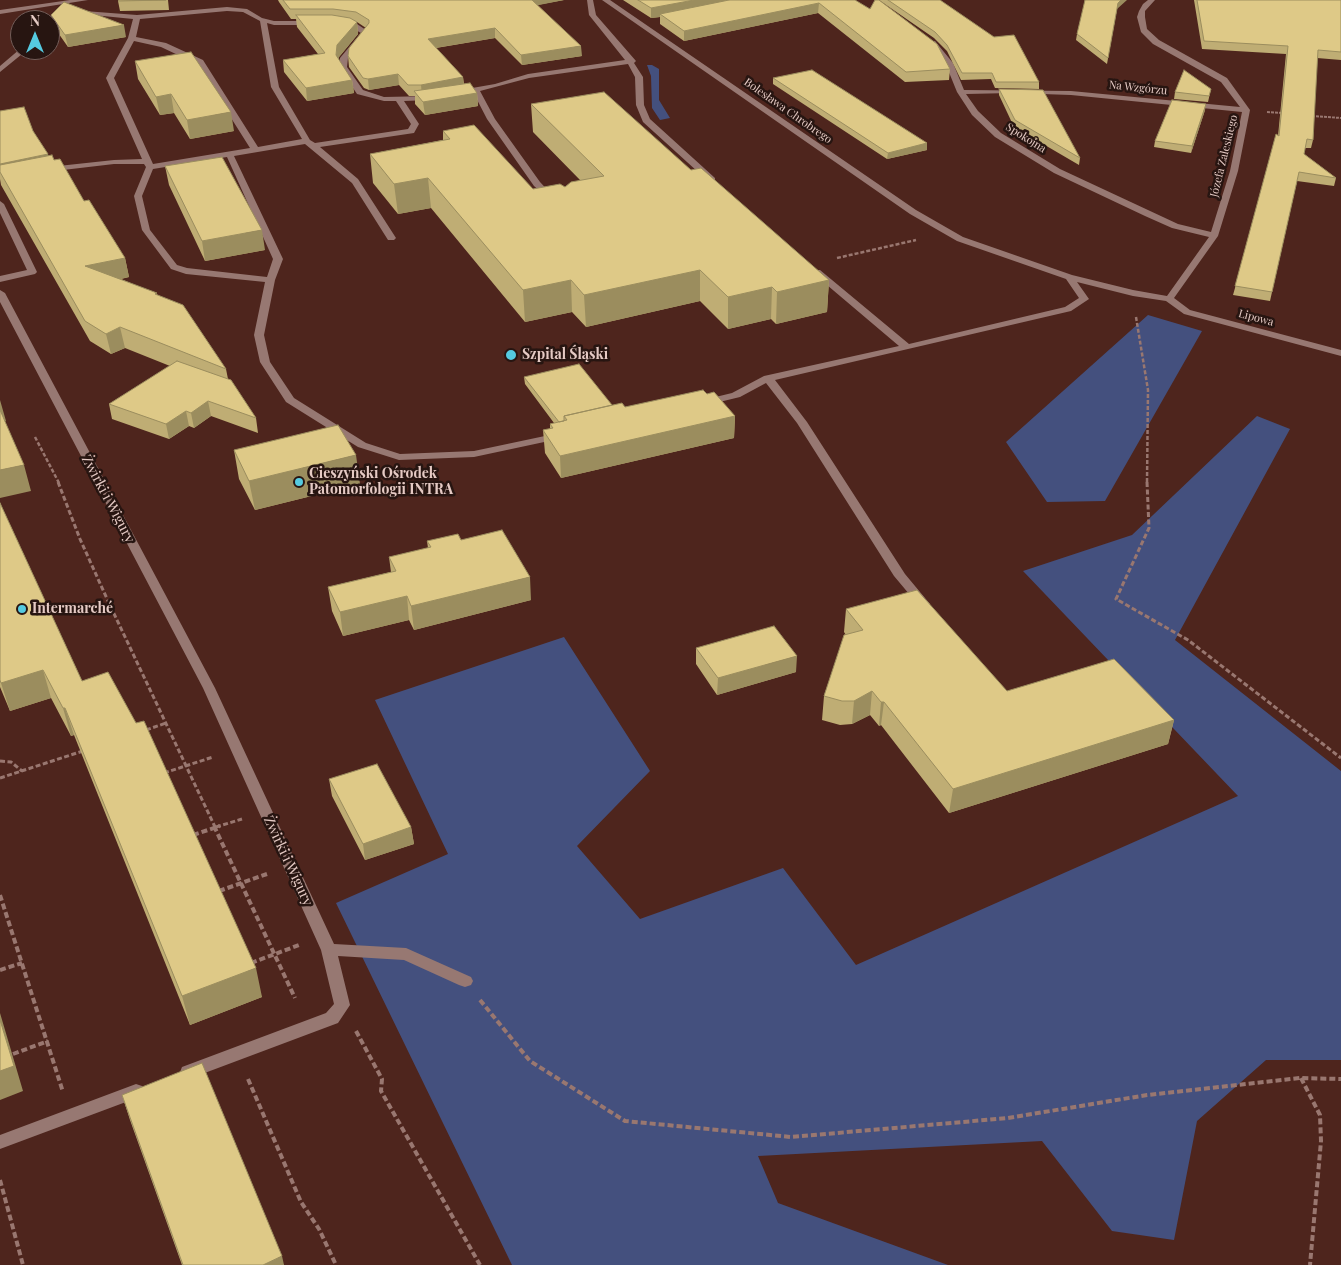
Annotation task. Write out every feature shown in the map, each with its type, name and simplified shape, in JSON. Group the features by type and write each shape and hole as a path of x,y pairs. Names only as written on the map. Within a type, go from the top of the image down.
{"street":[{"path":"0,12 85,0"},
{"path":"590,0 593,16 632,61 639,77 640,105 646,120 719,186"},
{"name":"Bolesława Chrobrego","path":"605,0 913,212 960,239 1069,277 1133,293 1169,299"},
{"name":"Józefa Zaleskiego","path":"1152,0 1142,11 1141,17 1144,30 1156,42 1224,80 1246,110 1234,171 1214,236 1169,299"},
{"path":"66,3 61,10 137,17 227,9 244,10 263,20 274,23 326,23"},
{"path":"137,17 132,38 110,78 149,164 138,196 146,230 174,267 186,271 270,280"},
{"path":"263,20 275,88 310,143 355,181 391,238"},
{"path":"334,22 354,26 365,32 344,58 343,67 360,92 384,99 422,100 440,96"},
{"path":"642,24 652,22"},
{"name":"Spokojna","path":"922,36 941,52 962,92 976,113 998,135 1057,171 1175,226 1214,236"},
{"path":"132,38 163,45 200,62 255,149"},
{"path":"0,70 12,60"},
{"path":"449,95 528,76 632,61"},
{"path":"476,90 491,119 527,170 537,184 558,205"},
{"name":"Na Wzgórzu","path":"962,92 1061,92 1246,110"},
{"path":"36,173 114,162 149,164 255,149 411,131 415,124 398,99"},
{"path":"229,153 278,259 270,280 259,335 265,362 290,400 362,445 399,457 474,454 566,435"},
{"path":"0,204 32,272 0,279"},
{"path":"814,268 907,347"},
{"path":"689,406 736,396 768,378 1068,309 1084,299 1069,277"},
{"name":"Żwirki i Wigury","path":"0,293 208,688 326,943 342,1005"},
{"name":"Lipowa","path":"1169,299 1187,312 1341,353"},
{"path":"768,378 802,422 900,576 932,613"},
{"path":"326,943 406,954 464,981"},
{"path":"173,1077 332,1018 342,1005"},
{"path":"0,1142 155,1084"}],"path":[{"path":"1246,110 1284,114"},
{"path":"1303,115 1341,118"},
{"path":"829,259 949,233"},
{"path":"1133,293 1148,390 1146,471 1149,528 1116,599 1188,640 1341,758"},
{"path":"35,437 55,473 104,592 295,998"},
{"path":"141,731 166,723"},
{"path":"0,778 88,749"},
{"path":"162,774 237,749"},
{"path":"0,760 11,762 22,771"},
{"path":"190,836 265,811"},
{"path":"216,892 290,866"},
{"path":"0,895 48,1041 63,1094"},
{"path":"248,964 274,954 326,943"},
{"path":"0,970 22,963"},
{"path":"464,981 530,1060 625,1121 791,1137 1008,1118 1147,1095 1300,1078 1341,1079"},
{"path":"342,1005 382,1079 381,1091 394,1116 480,1265"},
{"path":"12,1054 48,1041"},
{"path":"1300,1078 1320,1115 1321,1141 1310,1265"},
{"path":"248,1079 301,1202 319,1229 336,1265"},
{"path":"0,1180 23,1265"}],"shaded area":[{"path":"647,65 652,65 659,69 659,100 670,118 660,120 652,108 651,76"},
{"path":"1148,315 1202,331 1105,501 1047,502 1006,442"},
{"path":"1257,416 1290,429 1175,640 1341,771 1341,1060 1266,1060 1197,1121 1174,1240 1112,1231 1042,1141 758,1156 778,1203 948,1265 512,1265 336,903 448,854 375,700 564,637 650,771 577,846 640,919 783,868 856,965 1238,796 1023,571 1132,535"}],"building":[{"path":"119,0 166,0 118,1"},
{"path":"283,0 532,0 581,46 521,55 495,28 428,39 463,77 421,85 408,85 398,74 368,79 363,78 348,56 349,48 369,23 369,20 356,12 333,9 290,9"},
{"path":"638,0 694,0 651,8"},
{"path":"729,0 855,0 870,9 875,0 879,0 937,44 950,69 906,72 819,3 684,31 660,14"},
{"path":"888,0 940,0 994,37 1014,35 1039,82 996,82 992,73 962,73 947,45 935,32"},
{"path":"1085,0 1121,0 1118,3 1108,58 1077,34"},
{"path":"1197,0 1341,0 1341,52 1318,50 1313,140 1307,139 1304,154 1336,178 1299,172 1272,292 1235,286 1276,134 1279,136 1288,46 1204,41"},
{"path":"64,2 124,25 65,35 60,28 60,10 56,10"},
{"path":"296,15 332,15 350,18 357,22 337,45 336,55 352,80 306,88 283,60 325,53"},
{"path":"191,52 231,112 187,120 171,94 156,97 135,61"},
{"path":"812,70 927,143 888,153 773,78"},
{"path":"1184,70 1211,89 1209,96 1175,92"},
{"path":"470,83 477,93 423,102 414,91"},
{"path":"999,89 1043,90 1080,158 1015,120"},
{"path":"604,92 691,170 701,168 829,280 777,292 772,287 728,297 700,270 584,295 571,280 523,290 428,178 394,184 370,154 450,139 443,131 474,125 533,189 560,184 565,187 571,182 604,176 531,104"},
{"path":"1172,100 1206,104 1192,146 1155,141"},
{"path":"24,107 33,131 48,154 0,164 0,111"},
{"path":"52,155 54,160 60,159 84,201 89,200 125,258 85,266 157,293 155,294 183,305 226,369 120,327 106,334 85,321 0,172 0,165"},
{"path":"222,157 262,230 202,241 165,166"},
{"path":"177,361 231,380 256,418 208,401 191,413 186,411 166,424 109,404"},
{"path":"579,364 612,405 564,416 564,421 559,422 524,377"},
{"path":"703,390 707,394 714,392 735,416 560,456 543,430 553,428 550,424 567,420 564,416 622,403 625,407"},
{"path":"0,410 24,465 0,470"},
{"path":"338,425 356,455 249,481 234,450"},
{"path":"0,503 82,681 108,672 136,723 144,721 256,968 182,996 65,708 63,708 43,670 1,683"},
{"path":"502,530 530,577 411,606 407,596 340,612 328,587 396,571 389,557 431,547 427,541 458,534 461,540"},
{"path":"917,590 1007,691 1114,659 1174,720 953,789 884,702 881,702 872,691 854,701 842,701 824,696 844,635 863,630 846,609"},
{"path":"774,626 797,656 718,678 696,648"},
{"path":"377,764 411,827 363,844 329,779"},
{"path":"0,1020 14,1066 0,1071"},
{"path":"202,1063 282,1256 263,1265 183,1265 122,1095"}],"place":[{"name":"Szpital Śląski","path":"511,355"},
{"name":"Cieszyński Ośrodek Patomorfologii INTRA","path":"299,482"},
{"name":"Intermarché","path":"22,609"}]}
